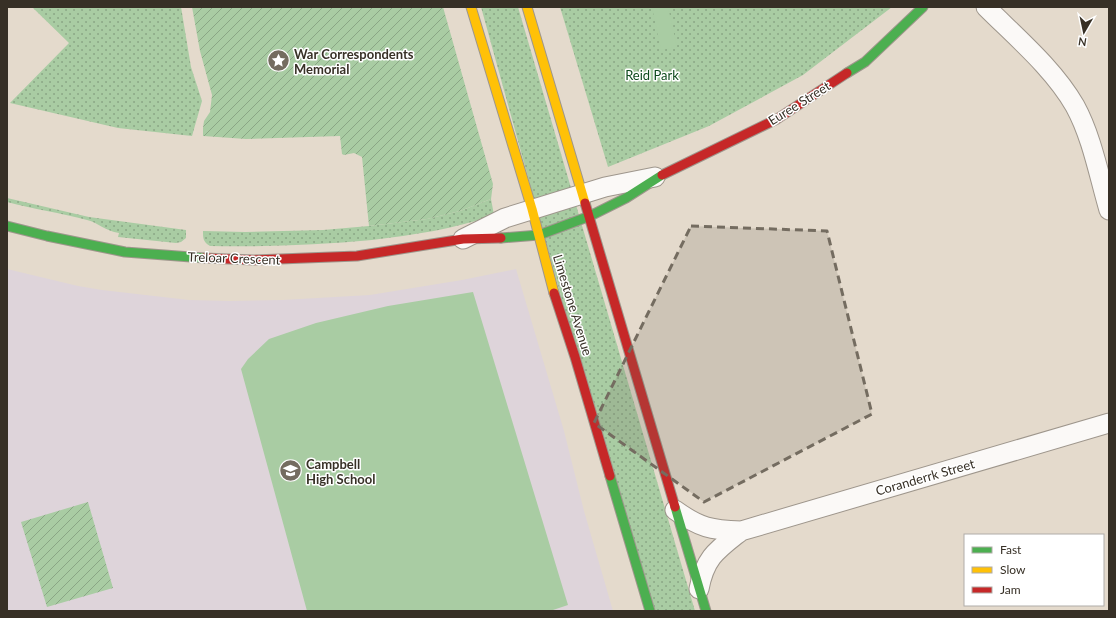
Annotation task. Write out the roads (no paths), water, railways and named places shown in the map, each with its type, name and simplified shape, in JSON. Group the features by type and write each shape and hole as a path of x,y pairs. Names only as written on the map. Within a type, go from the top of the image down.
{"main road":[{"name":"Limestone Avenue","path":"471,7 532,209 558,307 575,357 650,611"},
{"path":"527,7 706,611"},
{"name":"Euree Street","path":"539,235 590,216 626,198 659,176 783,115 865,62 923,7"},
{"name":"Treloar Crescent","path":"7,226 125,252 254,260 357,256 463,239 510,238 539,235"}],"street":[{"path":"986,7 1058,81 1074,106 1083,122 1109,210"},
{"name":"Euree Street","path":"532,209 605,187 659,176"},
{"name":"Treloar Crescent","path":"463,239 505,218 532,209"},
{"name":"Coranderrk Street","path":"675,510 691,521 706,528 741,530 1109,423"},
{"name":"Coranderrk Street","path":"699,589 704,570 714,553 741,530"}],"place":[{"name":"War Correspondents Memorial","path":"278,61"},
{"name":"Campbell High School","path":"290,471"}],"park label":[{"name":"Reid Park","path":"652,75"}]}
